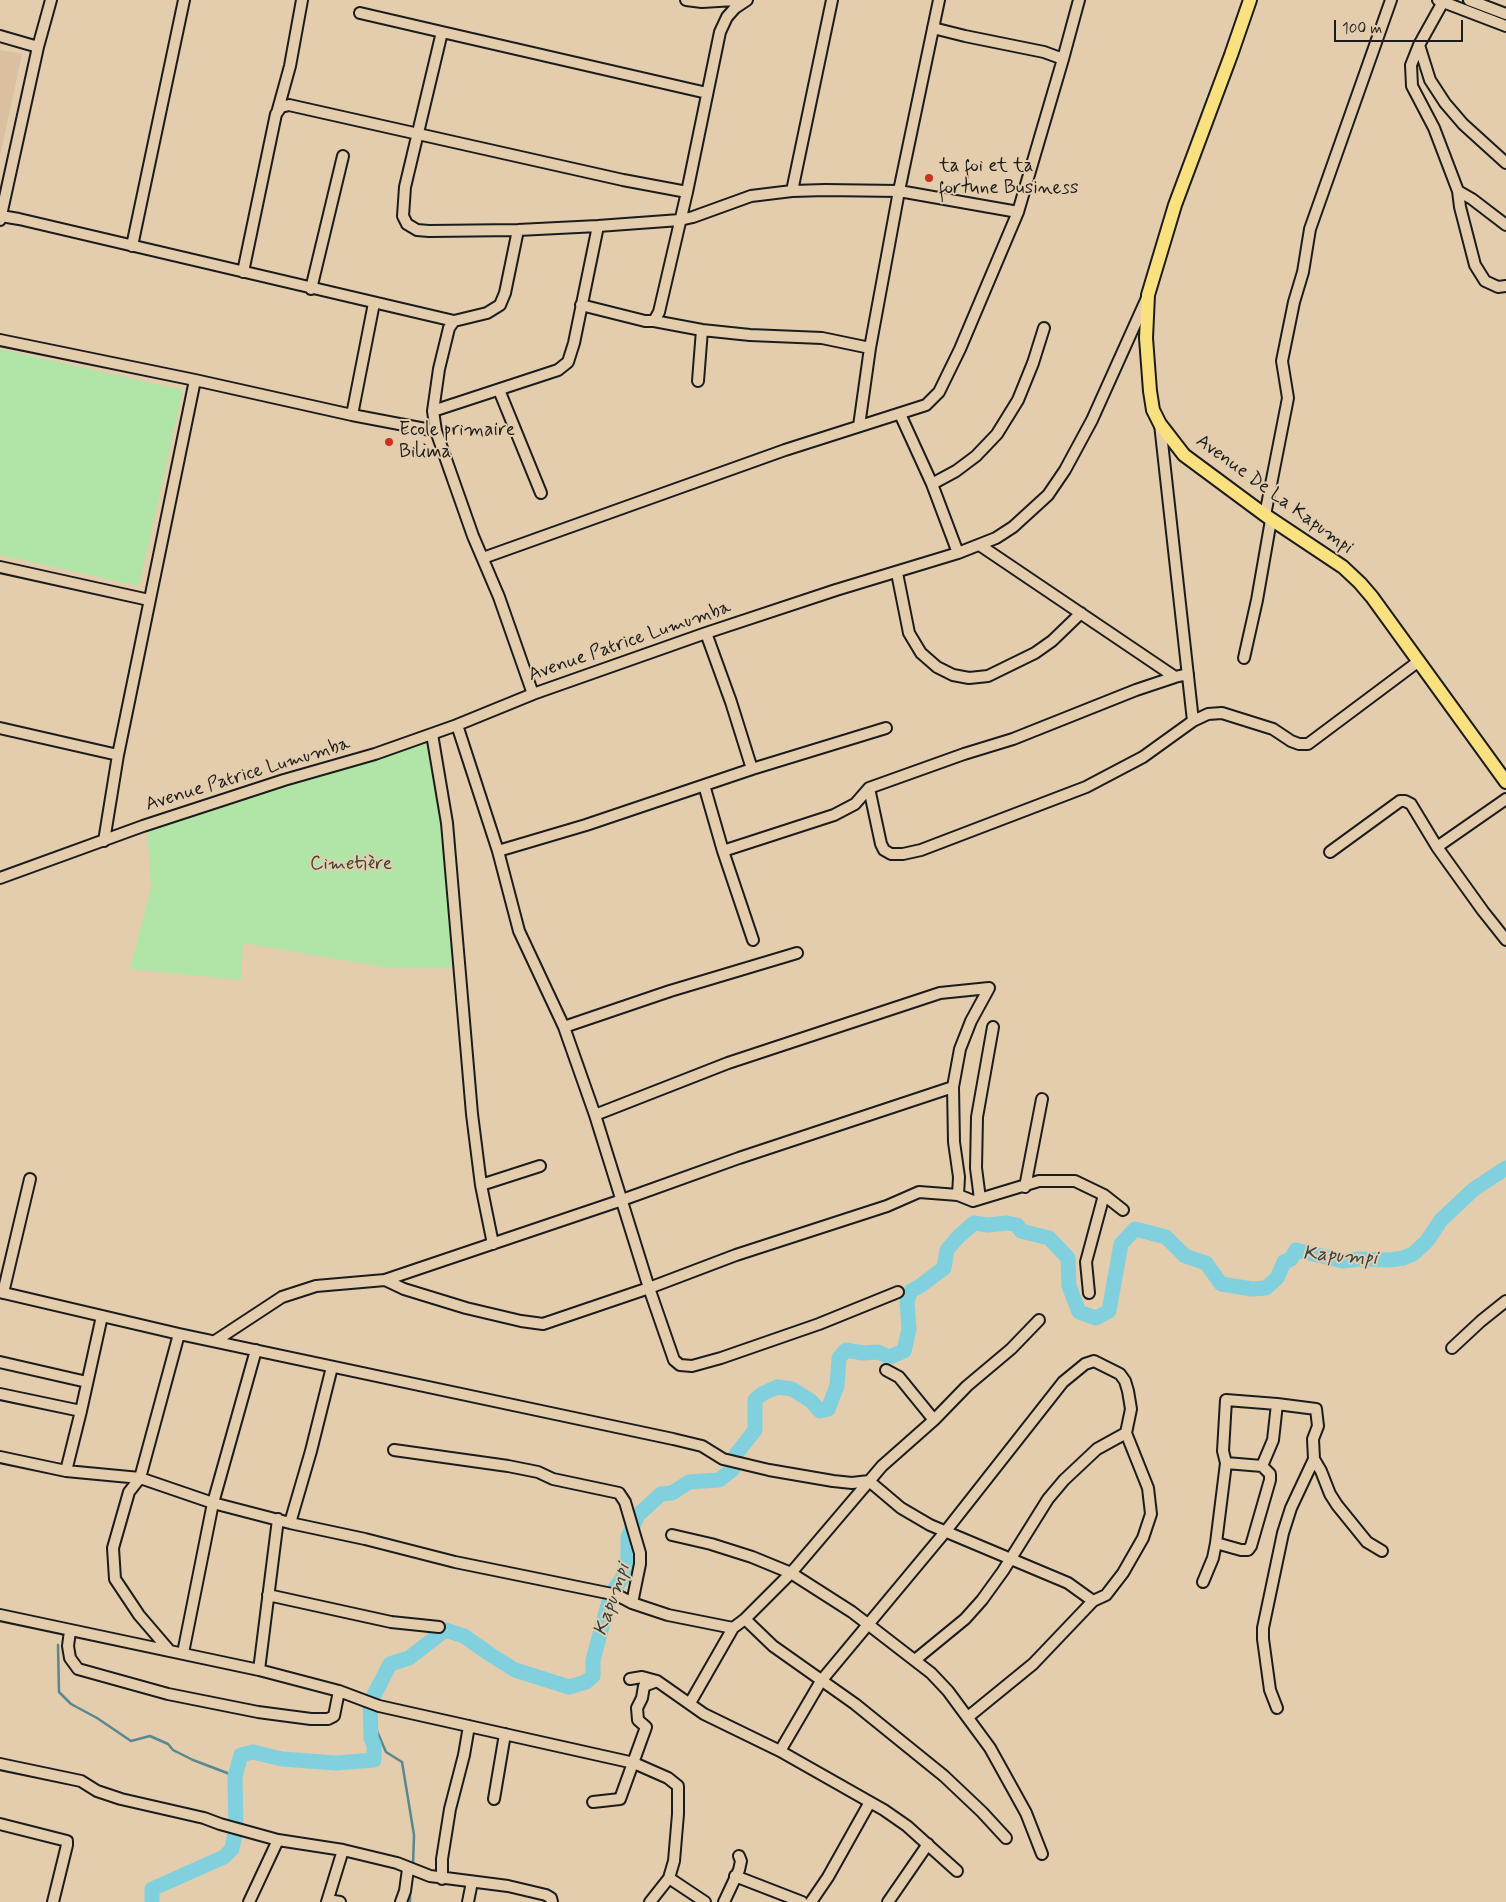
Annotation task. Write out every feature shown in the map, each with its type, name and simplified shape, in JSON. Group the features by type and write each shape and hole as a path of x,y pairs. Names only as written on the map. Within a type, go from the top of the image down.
{"main road":[{"name":"Avenue De La Kapumpi","path":"1250,0 1175,205 1148,295 1146,318 1150,391 1153,410 1160,424 1184,455 1268,518 1343,567 1372,597 1506,782"}],"street":[{"path":"51,0 38,47 0,218 132,246 454,321 487,313 500,305 505,293 518,230"},
{"path":"132,246 184,0"},
{"path":"243,272 276,114 290,66 302,0"},
{"path":"686,0 702,2 735,0"},
{"path":"654,321 659,312 688,192 720,32 727,17 746,0"},
{"path":"792,191 832,0"},
{"path":"859,426 870,348 898,191 939,0"},
{"path":"483,558 784,450 926,405 939,392 960,348 1018,212 1079,0"},
{"path":"1244,658 1257,600 1268,518 1288,398 1282,361 1294,302 1303,272 1310,229 1391,0"},
{"path":"1468,0 1506,14"},
{"path":"1506,26 1458,4 1441,1 1419,44 1411,65 1412,86 1434,128 1458,191 1460,207 1475,265 1485,281 1498,286 1506,286"},
{"path":"360,13 707,93"},
{"path":"933,28 1044,52 1063,60"},
{"path":"442,32 404,195 403,216 407,224 417,230 518,230 680,220 751,196 792,191 898,191 1018,212"},
{"path":"0,36 38,47"},
{"path":"1419,44 1430,80 1445,103 1463,124 1506,163"},
{"path":"276,114 281,107 289,105 623,180 688,192"},
{"path":"311,288 343,156"},
{"path":"1458,191 1472,198 1506,225"},
{"path":"433,410 558,370 568,362 574,343 598,226"},
{"name":"Avenue Patrice Lumumba","path":"0,878 160,821 284,780 375,754 457,725 533,694 706,633 836,590 958,554 996,538 1030,512 1048,495 1065,470 1092,420 1148,295"},
{"path":"352,415 374,303"},
{"path":"581,305 645,321 702,330 750,336 822,338 870,348"},
{"path":"454,321 446,337 435,391 433,410 436,430 473,536 499,597 533,694"},
{"path":"932,484 976,456 997,434 1018,400 1044,328"},
{"path":"698,381 702,330"},
{"path":"0,340 195,380 352,415 436,430"},
{"path":"104,841 118,755 195,380"},
{"path":"499,390 541,493"},
{"path":"900,414 932,484 958,554"},
{"path":"1160,424 1193,721"},
{"path":"980,546 1175,676"},
{"path":"0,568 149,600"},
{"path":"897,573 909,633 921,653 937,667 953,676 969,678 988,676 1041,649 1081,613"},
{"path":"706,633 731,702 752,769"},
{"path":"870,788 881,844 884,850 891,854 903,854 921,850 1086,787 1143,756 1193,721 1208,714 1222,713 1273,729 1299,744 1308,744 1419,660"},
{"path":"723,851 834,815 854,804 870,788 964,754 1013,739 1175,676 1188,674"},
{"path":"457,725 498,851 519,931 564,1027 595,1115 649,1288 674,1360 680,1365 692,1366 721,1358 819,1324 898,1292"},
{"path":"0,728 118,755"},
{"path":"498,851 586,826 752,769 886,728"},
{"path":"432,734 448,823 471,1095 482,1185 493,1244"},
{"path":"704,785 723,851 753,940"},
{"path":"1437,847 1506,799"},
{"path":"1330,852 1400,801 1410,804 1437,847 1506,940"},
{"path":"564,1027 670,990 797,953"},
{"path":"595,1115 728,1063 940,993 989,988 960,1049 953,1087 954,1142 959,1177 958,1195"},
{"path":"980,1199 976,1168 977,1117 993,1027"},
{"path":"215,1341 282,1297 316,1286 385,1280 622,1200 739,1158 953,1087"},
{"path":"1025,1187 1042,1099"},
{"path":"482,1185 540,1166"},
{"path":"30,1179 2,1292 179,1334 702,1446 723,1459 749,1465 833,1481 852,1483 869,1481 901,1508 945,1532 1068,1583 1094,1601"},
{"path":"385,1280 404,1289 466,1308 521,1322 543,1324 649,1288 736,1255 887,1206 919,1192 958,1195 972,1201 1025,1187 1039,1181 1075,1181 1104,1195 1123,1210"},
{"path":"1089,1293 1086,1262 1104,1195"},
{"path":"1452,1348 1506,1301"},
{"path":"66,1471 102,1316"},
{"path":"690,1703 733,1628 745,1619 790,1573 882,1466 934,1420 967,1386 1011,1349 1039,1320"},
{"path":"169,1650 139,1614 114,1579 113,1548 129,1492 140,1478 179,1334"},
{"path":"183,1653 213,1503 256,1350"},
{"path":"780,1751 821,1681 945,1532 1063,1382 1085,1364 1094,1361 1120,1374 1125,1381 1128,1391 1131,1409 1126,1433 1148,1488 1151,1514 1143,1538 1123,1573 1106,1595 1094,1601 1032,1664 968,1717"},
{"path":"0,1362 87,1382"},
{"path":"290,1523 312,1451 332,1367"},
{"path":"886,1370 899,1377 905,1383 934,1420"},
{"path":"0,1394 81,1411"},
{"path":"1203,1582 1213,1558 1216,1543 1226,1463 1224,1451 1226,1400 1316,1409 1318,1426 1313,1439 1314,1459 1330,1494 1337,1506 1367,1542 1382,1551"},
{"path":"1262,1466 1273,1440 1277,1404"},
{"path":"916,1660 965,1619 982,1600 1048,1499 1064,1480 1097,1449 1126,1433"},
{"path":"394,1450 508,1466 538,1472 553,1479 619,1493 626,1502 640,1553 640,1564 632,1603"},
{"path":"0,1457 66,1471 140,1478 213,1503 290,1523 365,1539 455,1562 617,1595 632,1603 668,1615 733,1628"},
{"path":"1277,1708 1270,1690 1264,1654 1263,1628 1283,1533 1291,1508 1314,1459"},
{"path":"1216,1543 1248,1550 1251,1546 1270,1480 1270,1474 1262,1466 1226,1463"},
{"path":"259,1670 278,1519"},
{"path":"672,1535 736,1552 790,1573 828,1595 916,1660 948,1691 990,1748 1035,1833 1042,1854"},
{"path":"268,1595 391,1622 439,1627"},
{"path":"0,1615 259,1670 339,1691 379,1706 634,1763 668,1778 678,1786 674,1861 669,1878 650,1902"},
{"path":"745,1619 753,1629 773,1646 855,1704 944,1776 1006,1838"},
{"path":"70,1631 68,1646 70,1658 78,1669 168,1694 258,1712 311,1719 328,1719 334,1716 339,1691"},
{"path":"630,1679 642,1677 657,1681 704,1714 780,1751 870,1802 907,1826 957,1870"},
{"path":"592,1802 620,1799 646,1727 638,1720 637,1708 642,1698 644,1686 657,1681"},
{"path":"442,1879 442,1859 450,1809 464,1755 468,1726"},
{"path":"494,1799 505,1734"},
{"path":"0,1764 81,1781 97,1791 121,1799 204,1818 278,1840 343,1850 397,1863 442,1879 508,1886 546,1895 551,1898 552,1902"},
{"path":"811,1902 828,1877 870,1802"},
{"path":"0,1824 67,1841 53,1902"},
{"path":"249,1902 278,1840"},
{"path":"888,1902 928,1844"},
{"path":"340,1902 328,1901 343,1850"},
{"path":"724,1902 741,1861 739,1856"},
{"path":"401,1902 405,1891 408,1868"},
{"path":"735,1876 802,1902"},
{"path":"669,1878 705,1902"},
{"path":"468,1902 472,1882"}],"shaded area":[{"path":"0,50 22,54 0,156"}],"green space":[{"path":"0,349 183,390 139,586 0,555"},
{"name":"Cimetière","path":"433,742 458,968 389,968 243,943 241,980 130,969 151,888 147,825"}],"waterway":[{"name":"Kapumpi","path":"152,1902 152,1889 224,1857 232,1849 236,1828 235,1776 241,1755 253,1752 282,1759 336,1763 374,1760 370,1703 390,1664 409,1658 445,1630 464,1636 515,1670 569,1687 586,1682 593,1676 593,1660 611,1594 623,1577 628,1557 628,1537 638,1515 661,1494 672,1493 689,1482 719,1480 733,1469 737,1453 755,1430 755,1400 762,1394 777,1387 792,1389 811,1401 820,1411 828,1409 837,1386 839,1358 846,1350 863,1353 878,1352 889,1357 904,1351 909,1329 907,1301 911,1291 944,1268 947,1250 974,1223 988,1225 1007,1223 1017,1225 1021,1231 1049,1238 1068,1258 1069,1286 1079,1312 1096,1318 1109,1311 1121,1244 1135,1229 1166,1237 1185,1256 1206,1263 1221,1284 1252,1289 1266,1288 1277,1278 1284,1262 1291,1259 1296,1250 1343,1261 1359,1259 1390,1260 1413,1254 1427,1241 1441,1220 1474,1189 1506,1168"},
{"path":"58,1645 59,1692 71,1704 97,1718 131,1741 150,1736 168,1744 173,1750 193,1760 235,1776"},
{"path":"370,1715 386,1752 402,1762 414,1835 413,1866"},
{"path":"410,1891 410,1902"}],"place":[{"name":"ta foi et ta fortune Business","path":"929,178"},
{"name":"Ecole primaire Bilima","path":"389,442"}]}
